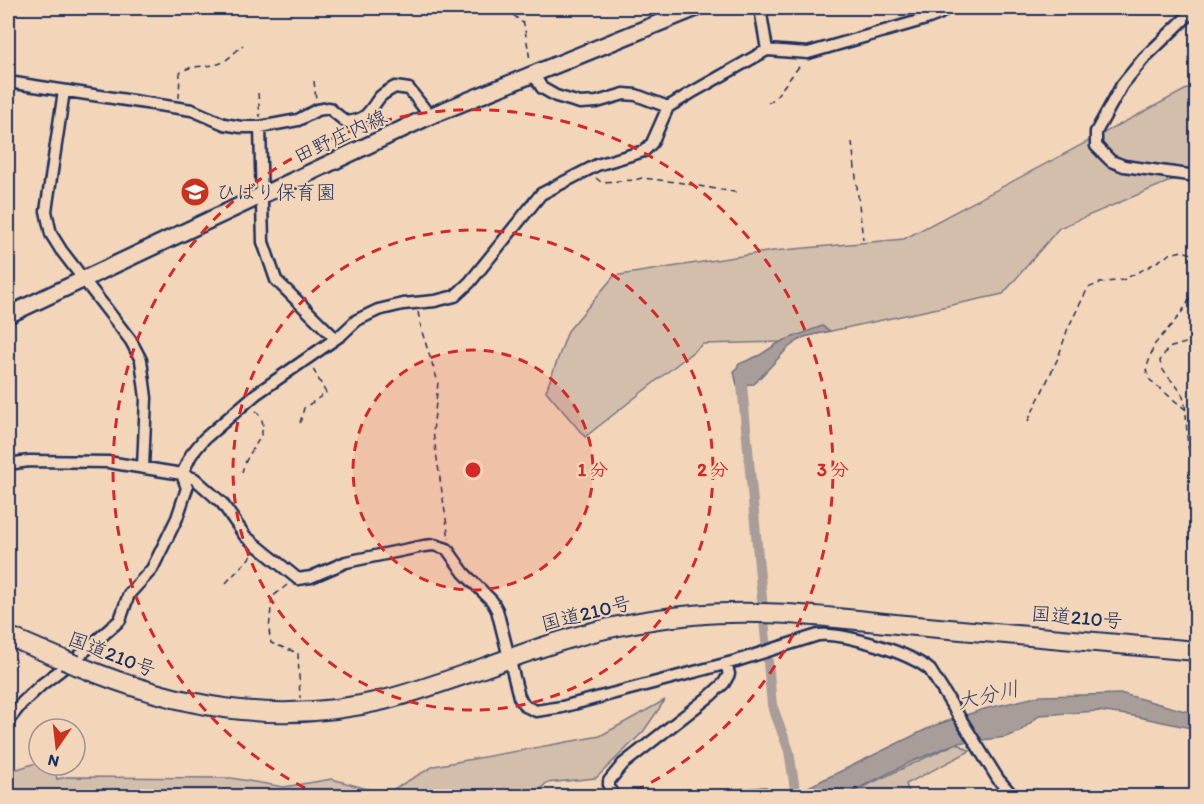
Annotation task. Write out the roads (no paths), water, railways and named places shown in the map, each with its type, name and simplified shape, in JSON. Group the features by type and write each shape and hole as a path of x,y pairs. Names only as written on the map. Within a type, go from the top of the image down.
{"highway":[{"name":"国道210号","path":"8,636 144,691 193,703 241,710 301,711 335,709 381,701 566,640 621,625 694,615 779,614 1197,651"}],"main road":[{"name":"田野庄内線","path":"8,315 430,116 696,8"}],"street":[{"path":"760,8 767,50"},
{"path":"8,721 35,689 79,656 120,620 129,594 152,569 177,518 187,488 182,474 191,455 204,439 246,402 357,320 378,310 455,296 470,282 542,194 586,170 644,151 652,143 668,107 767,50 808,53 926,19 947,8"},
{"path":"1197,8 1143,58 1122,85 1096,132 1096,146 1111,161 1124,166 1197,176"},
{"path":"533,73 542,88 556,96 580,103 597,102 624,94 636,95 668,107"},
{"path":"8,82 178,107 192,110 224,124 241,127 260,127 298,120 317,110 329,108 346,122 356,121 369,114 381,96 395,87 409,89 430,116"},
{"path":"64,91 46,211 51,234 83,280 131,341 141,360 146,398 143,467"},
{"path":"260,127 262,242 276,280 335,338"},
{"path":"8,464 28,461 108,462 182,474 195,479 222,503 245,536 298,579 311,577 346,562 424,546 434,545 447,549 464,573 492,601 497,610 521,702 532,710 542,712 726,664 811,637 835,635 888,649 921,663 930,670 998,779 1014,796"},
{"path":"613,796 609,787 612,777 644,746 719,688 729,674 726,664"},
{"path":"736,796 766,795"}],"waterway":[{"path":"742,385 772,705 789,751 796,796"}],"place":[{"name":"ひばり保育園","path":"195,192"}],"water label":[{"name":"大分川","path":"988,695"}]}
